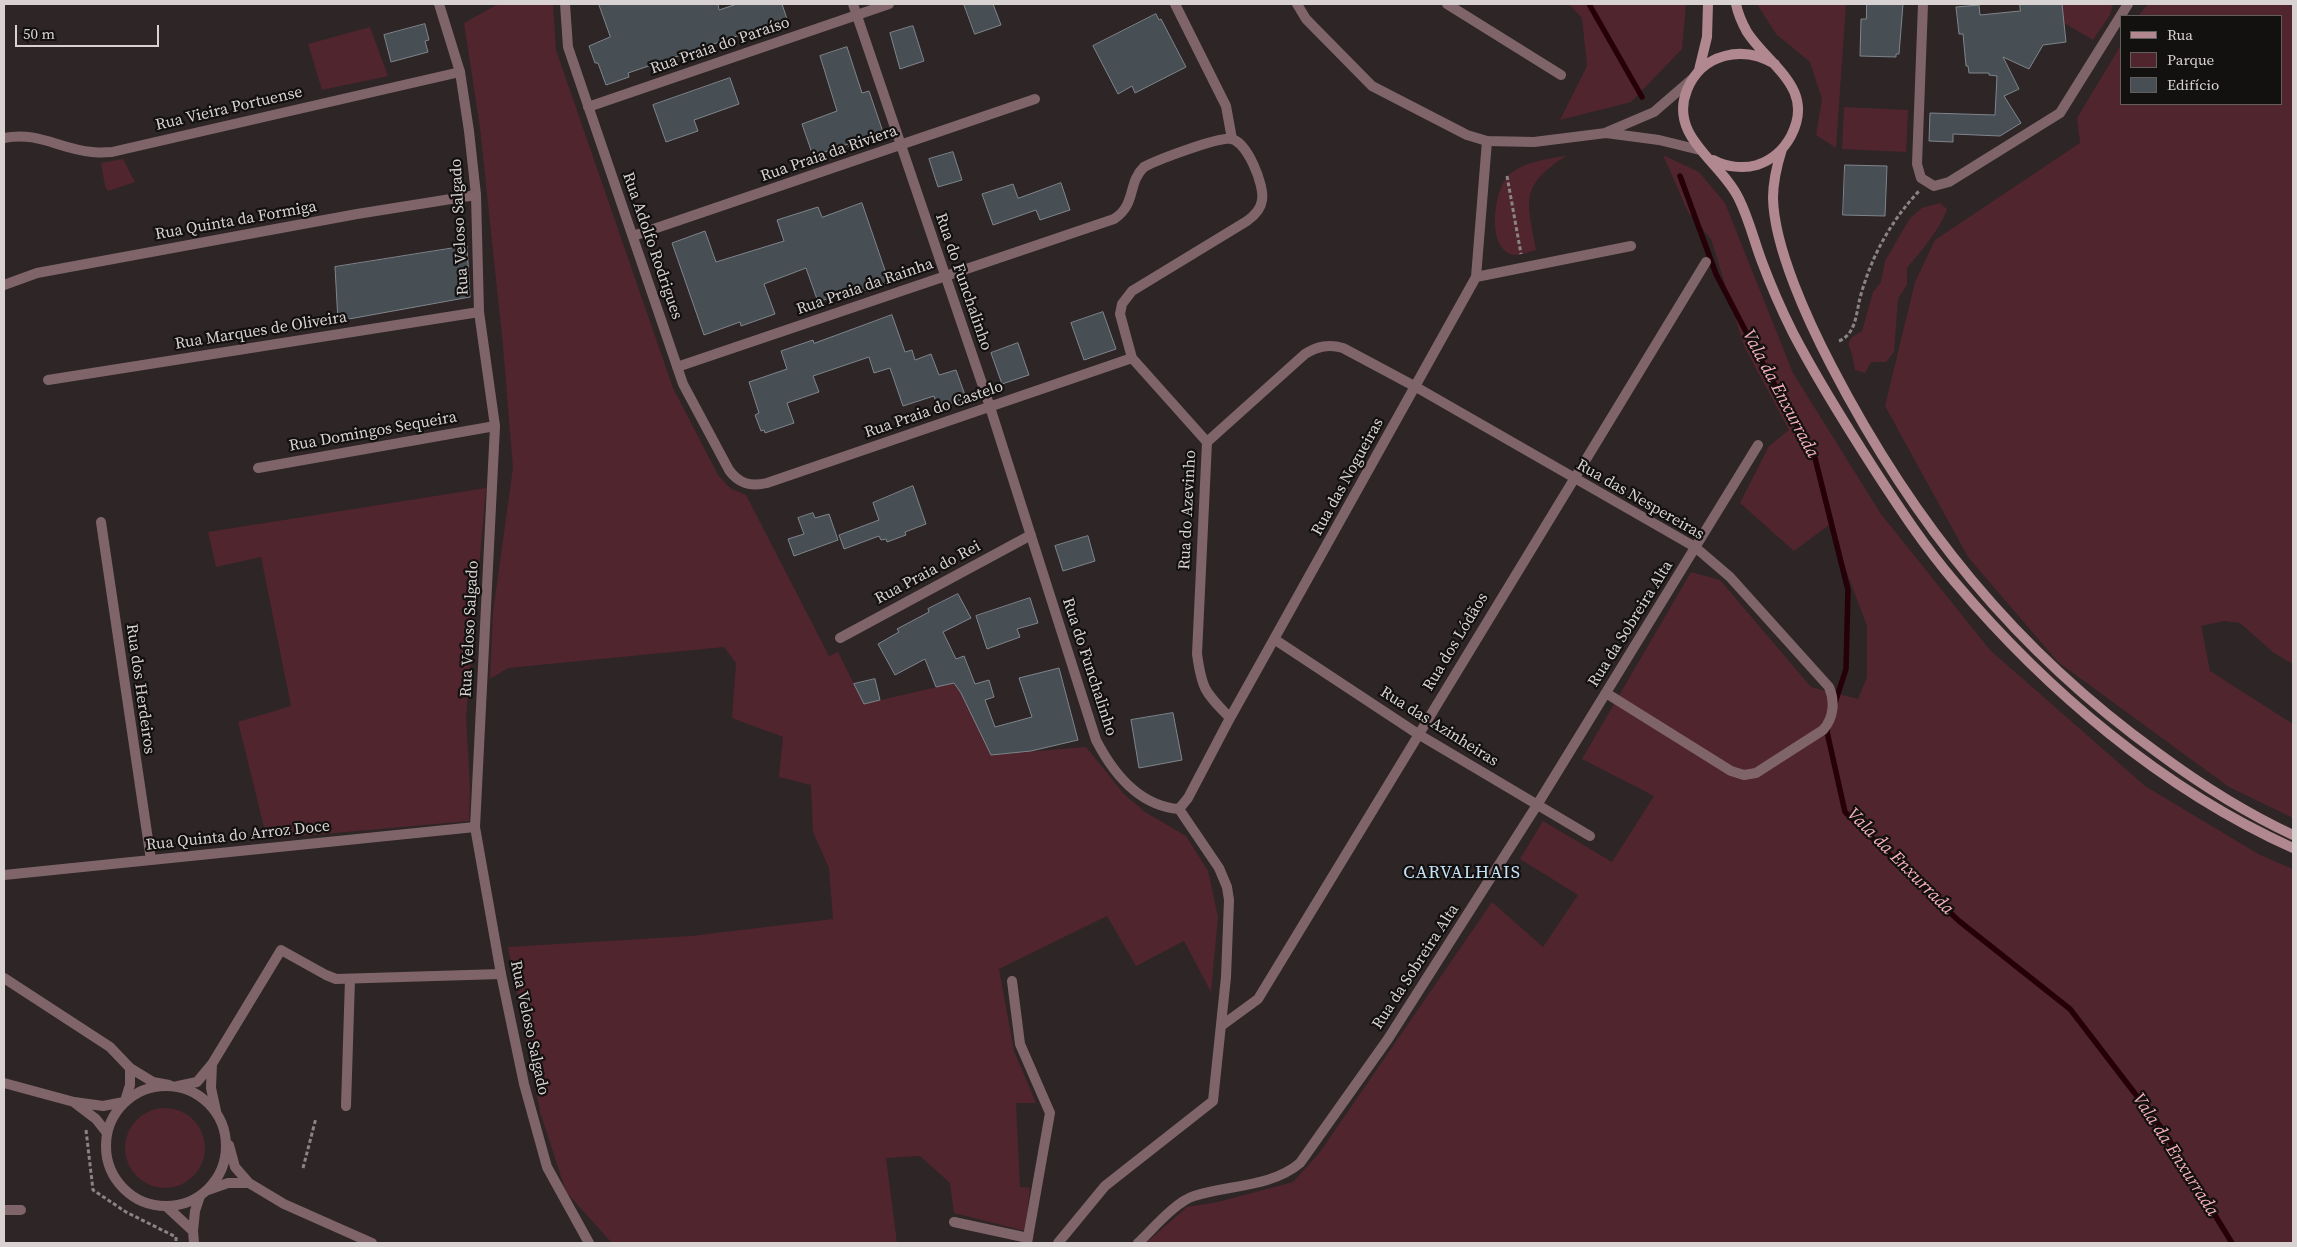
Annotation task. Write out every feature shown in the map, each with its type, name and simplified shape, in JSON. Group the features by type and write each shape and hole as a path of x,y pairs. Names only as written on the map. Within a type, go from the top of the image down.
{"main road":[{"path":"1699,70 1708,28 1708,4"},
{"path":"1704,154 1726,165 1746,167 1766,161 1782,149 1794,131 1798,110 1794,90 1789,80 1748,33 1736,4"},
{"path":"1775,64 1756,55 1736,53 1716,58 1699,70 1692,79 1685,95 1683,112 1689,136 1724,175 1738,197 1762,262 1792,332 1822,385 1905,517 1952,580 1999,632 2044,677 2119,741 2232,817 2293,848"},
{"path":"1782,149 1773,188 1774,210 1786,257 1809,323 1844,390 1891,471 1936,537 1983,595 2043,660 2111,720 2197,781 2293,835"}],"street":[{"name":"Rua Veloso Salgado","path":"439,4 460,72 470,131 476,195 480,312 494,426 475,827 501,974 524,1084 546,1167 589,1243"},
{"name":"Rua Adolfo Rodrigues","path":"565,4 568,47 683,384 730,470 745,484"},
{"name":"Rua do Funchalinho","path":"853,4 990,407 1092,731 1100,748 1121,777 1138,795 1157,805 1179,809"},
{"name":"Rua Praia do Paraíso","path":"588,107 889,4"},
{"path":"1175,4 1226,106 1232,139"},
{"path":"1297,4 1306,20 1372,86 1467,135 1487,140 1534,142 1606,132 1654,112 1692,79"},
{"path":"1447,4 1561,75"},
{"path":"1923,4 1917,164 1918,172 1927,183 1942,185 2060,113 2120,17"},
{"path":"2121,15 2128,4"},
{"name":"Rua Vieira Portuense","path":"4,138 19,135 41,138 91,152 112,152 460,72"},
{"name":"Rua Praia da Riviera","path":"633,236 1034,99"},
{"path":"1606,132 1660,140 1704,154"},
{"name":"Rua Praia da Rainha","path":"678,366 1114,219 1128,206 1136,176 1144,166 1222,139 1232,139"},
{"name":"Rua do Azevinho","path":"1230,718 1207,695 1200,678 1197,654 1207,442 1132,358 1120,314 1126,297 1132,291 1247,221 1258,211 1261,205 1262,187 1241,143 1232,139"},
{"name":"Rua das Nogueiras","path":"1179,809 1188,798 1230,718 1476,277 1487,140"},
{"name":"Rua Quinta da Formiga","path":"4,285 37,273 357,214 476,195"},
{"path":"1476,277 1631,246"},
{"name":"Rua dos Lódãos","path":"1221,1026 1258,999 1706,262"},
{"name":"Rua Marques de Oliveira","path":"48,380 480,312"},
{"name":"Rua das Nespereiras","path":"1207,442 1305,354 1322,346 1332,345 1343,348 1416,387 1695,548 1730,577 1829,687 1833,707 1828,724 1823,730 1761,770 1750,774 1737,774 1606,693"},
{"name":"Rua Praia do Castelo","path":"745,484 752,486 767,483 1132,358"},
{"name":"Rua Domingos Sequeira","path":"258,468 494,426"},
{"name":"Rua da Sobreira Alta","path":"1138,1243 1181,1203 1192,1196 1273,1178 1289,1172 1300,1163 1388,1039 1537,804 1758,445"},
{"name":"Rua dos Herdeiros","path":"101,522 151,860"},
{"name":"Rua Praia do Rei","path":"840,638 1031,536"},
{"name":"Rua das Azinheiras","path":"1274,640 1418,734 1590,836"},
{"path":"1058,1243 1105,1186 1213,1100 1226,977 1229,900 1227,887 1219,868 1179,809"},
{"name":"Rua Quinta do Arroz Doce","path":"4,874 475,827"},
{"path":"249,1184 228,1183 176,1206 166,1206 138,1200 124,1189 111,1172 106,1154 107,1133 113,1117 132,1095 156,1086 174,1086 197,1082 212,1064 280,950 336,979 501,974"},
{"path":"4,978 110,1047 130,1068 153,1082 174,1086 201,1096 222,1119 235,1167 249,1184 293,1208 372,1243"},
{"path":"346,1106 350,979"},
{"path":"954,1222 1027,1240 1050,1113 1020,1044 1012,981"},
{"path":"212,1064 211,1088 216,1111"},
{"path":"125,1102 130,1085 130,1068"},
{"path":"4,1083 74,1102 102,1106 125,1102"},
{"path":"74,1102 96,1119 107,1133"},
{"path":"194,1243 195,1211 204,1193 221,1173 227,1151 227,1139"},
{"path":"166,1206 193,1231"},
{"path":"4,1210 21,1210"}],"path":[{"path":"1507,176 1521,254"},
{"path":"1839,341 1850,333 1866,281 1881,242 1892,223 1927,183"},
{"path":"303,1168 316,1118"}],"green space":[{"path":"498,4 553,4 556,50 673,388 718,475 730,488 746,495 829,656 838,652 864,704 954,683 961,693 991,755 1086,747 1124,794 1145,812 1186,836 1208,871 1218,917 1211,992 1184,941 1136,966 1107,916 999,969 1014,1051 1036,1103 1016,1103 1020,1187 1030,1188 1025,1231 954,1213 950,1183 920,1156 886,1158 897,1243 612,1243 566,1192 540,1112 508,947 691,936 833,919 829,868 813,832 811,785 779,777 783,737 732,718 736,663 724,647 508,668 490,679 493,612 513,468 503,346 480,128 464,23"},
{"path":"1569,4 1686,4 1682,49 1631,102 1560,120 1587,66 1582,18"},
{"path":"1757,4 1846,4 1836,148 1816,135 1822,99 1810,62 1776,34"},
{"path":"2062,4 2113,4 2110,15 2093,40 2064,23"},
{"path":"2148,4 2293,4 2293,664 2274,653 2240,623 2224,621 2201,626 2210,671 2293,724 2293,818 2229,787 2058,662 1968,557 1885,406 1915,282 1935,240 2080,143 2077,118 2120,47 2120,105 2282,105 2282,15 2139,15"},
{"path":"370,27 388,76 322,90 308,44"},
{"path":"1844,107 1908,110 1906,152 1842,149"},
{"path":"1567,155 1541,176 1534,185 1530,195 1530,218 1536,250 1517,255 1507,252 1500,244 1496,233 1495,220 1496,206 1503,182 1515,170 1522,167"},
{"path":"1663,155 1699,172 1725,203 1793,373 1881,514 1990,650 2145,786 2260,855 2293,869 2293,1243 1146,1243 1187,1207 1218,1202 1293,1182 1320,1152 1492,902 1543,947 1578,895 1520,859 1543,821 1612,862 1654,796 1582,759 1691,572 1720,580 1811,687 1858,699 1867,677 1867,626 1829,525 1794,551 1740,503 1769,446 1789,430 1744,346 1711,239 1688,212"},
{"path":"123,159 135,182 108,191 105,186 101,163"},
{"path":"1940,203 1947,209 1940,224 1930,240 1907,268 1907,285 1898,299 1894,352 1886,362 1871,362 1865,373 1855,370 1848,344 1852,337 1862,331 1873,292 1881,282 1885,261 1910,218 1922,208"},
{"path":"486,488 466,718 470,787 469,821 267,839 238,722 291,706 261,557 216,567 208,532"},
{"path":"165,1108 180,1111 193,1120 202,1133 205,1148 202,1163 193,1176 180,1185 165,1188 150,1185 137,1176 128,1163 125,1148 128,1133 137,1120 150,1111"}],"building":[{"path":"599,4 718,4 719,10 737,4 782,4 787,19 628,73 629,77 606,85 589,46 610,37"},
{"path":"964,4 993,4 1001,25 975,34"},
{"path":"1867,4 1903,4 1899,54 1896,54 1896,57 1860,56 1861,19 1866,19"},
{"path":"2020,4 2062,4 2066,42 2043,45 2029,69 2003,57 2019,89 2004,96 2021,123 2000,136 1953,134 1953,142 1929,141 1930,113 1995,115 1997,76 1989,75 1989,73 1969,73 1968,66 1966,66 1963,34 1959,34 1956,7 1979,5 1980,15 2020,11"},
{"path":"1156,14 1159,20 1161,19 1186,67 1135,93 1132,86 1118,94 1093,46"},
{"path":"425,24 429,40 425,41 428,52 391,62 384,35"},
{"path":"913,26 924,61 900,69 890,33"},
{"path":"847,47 862,93 869,91 884,135 849,147 848,144 813,156 802,124 837,111 820,56"},
{"path":"730,78 739,104 694,120 698,131 666,142 653,105"},
{"path":"953,152 962,180 938,187 929,159"},
{"path":"1845,165 1887,166 1885,216 1843,215"},
{"path":"1061,183 1070,210 1040,220 1036,210 993,225 982,194 1013,184 1018,198"},
{"path":"862,203 889,282 854,294 852,290 818,302 806,268 764,284 775,314 741,326 740,322 704,335 672,243 705,231 716,262 784,241 777,220 818,207 822,217"},
{"path":"467,246 470,297 338,321 335,267"},
{"path":"1103,312 1116,349 1084,360 1071,323"},
{"path":"892,315 905,352 912,350 915,360 931,354 939,375 956,370 966,398 938,408 934,396 903,406 890,368 874,373 869,357 813,376 819,392 787,403 794,423 765,433 764,430 761,431 755,415 759,413 749,382 787,369 781,351 813,340 814,343"},
{"path":"1018,343 1029,375 1002,384 991,353"},
{"path":"913,486 926,524 905,532 906,535 887,542 886,539 881,540 879,536 844,549 839,535 879,520 873,503"},
{"path":"813,513 815,518 829,514 838,540 794,556 788,539 804,534 798,518"},
{"path":"1088,536 1095,561 1063,571 1055,546"},
{"path":"958,594 971,618 943,632 956,659 964,656 975,684 989,680 994,697 985,700 995,727 1032,717 1019,678 1059,668 1078,740 1031,751 991,755 961,693 954,683 936,687 925,659 895,675 878,644 899,632 897,629 929,612 928,609"},
{"path":"1030,598 1038,623 1017,629 1020,637 987,649 976,616"},
{"path":"875,679 880,700 864,704 854,684"},
{"path":"1173,713 1182,760 1139,768 1131,720"}],"waterway":[{"name":"Vala da Enxurrada","path":"1589,4 1642,97"},
{"name":"Vala da Enxurrada","path":"1680,176 1716,274 1815,458 1848,590 1846,669 1835,703"},
{"name":"Vala da Enxurrada","path":"1828,726 1827,732 1845,812 1959,921 2070,1009 2163,1130 2232,1243"}],"district":[{"name":"CARVALHAIS","path":"1462,873"}]}
